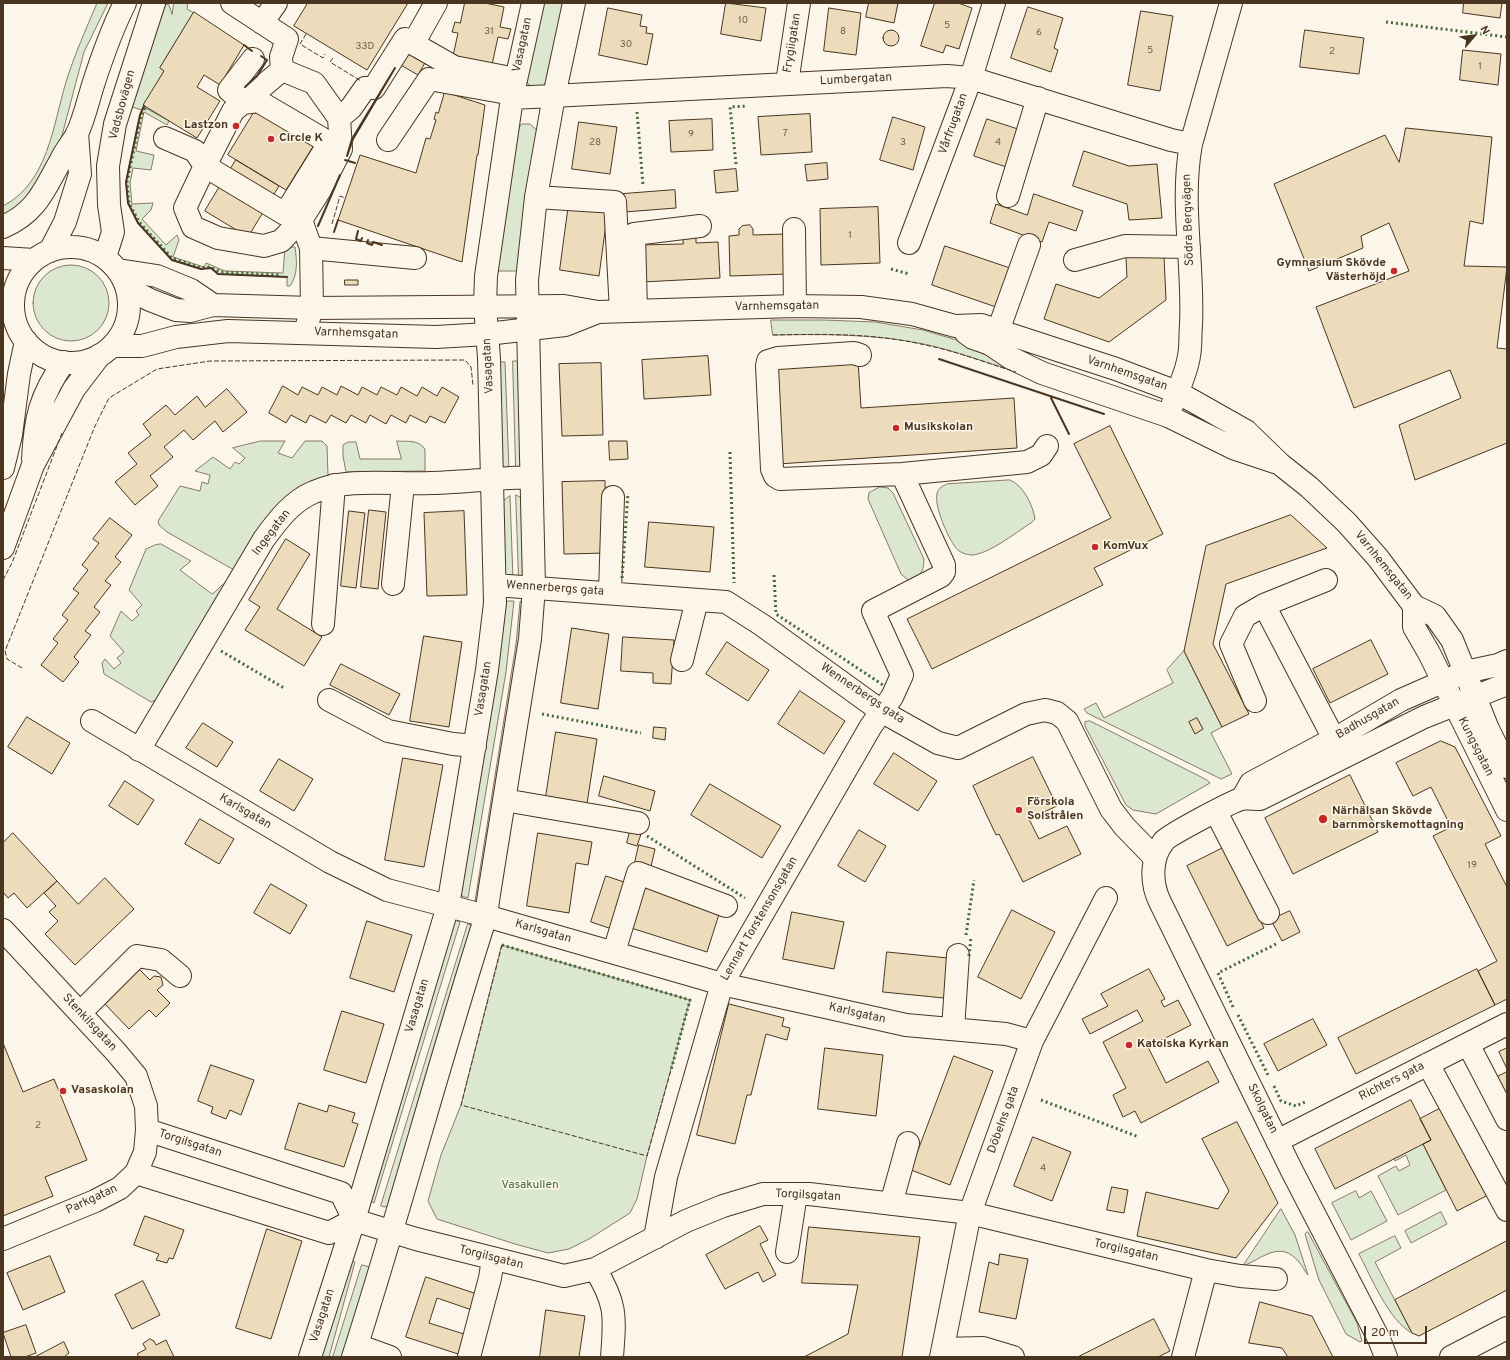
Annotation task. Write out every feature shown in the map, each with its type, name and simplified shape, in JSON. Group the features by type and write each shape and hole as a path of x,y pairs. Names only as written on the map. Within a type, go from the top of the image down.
{"street":[{"path":"3,227 17,220 38,202 77,133 95,79 125,3"},
{"name":"Vadsbovägen","path":"117,272 108,166 115,124 154,3"},
{"path":"232,3 287,39 281,57 282,70"},
{"path":"262,23 276,3"},
{"path":"413,44 436,3"},
{"name":"Vasagatan","path":"310,1357 354,1220 448,906 475,746 488,663 495,603 493,479 488,334 485,306 486,276 514,90 533,3"},
{"path":"390,1357 355,1351 393,1231 438,1069 486,916 530,639 534,587 527,280 536,197 554,96 574,3"},
{"name":"Frygiigatan","path":"787,83 799,3"},
{"name":"Vårfrugatan","path":"909,244 971,78 994,3"},
{"name":"Södra Bergvägen","path":"1168,416 1189,355 1192,300 1186,193 1187,165 1191,144 1231,3"},
{"path":"339,118 351,108 365,88 374,88 405,39 454,67 514,90"},
{"path":"243,103 229,90 253,59"},
{"path":"243,103 258,101 321,138 326,143 326,148 281,241 264,246 218,238 193,227 185,208 233,111 282,70"},
{"path":"282,70 314,83 339,118 341,149 320,190 293,217"},
{"name":"Lumbergatan","path":"514,90 554,96 947,76 971,78 1171,140 1191,144"},
{"path":"388,140 428,79 514,90"},
{"path":"1008,196 1038,98"},
{"path":"3,468 11,434 19,374 13,320 18,284 22,273 42,256 65,222 80,174 77,133"},
{"path":"165,138 195,151 205,166 293,217 311,248 312,308 305,332"},
{"path":"536,197 615,202 629,311"},
{"path":"629,311 634,234 700,226"},
{"path":"794,229 795,306"},
{"path":"994,338 1029,245"},
{"path":"1075,260 1125,246 1189,247"},
{"path":"3,258 42,256 64,247 78,247 92,251 117,272 129,304 128,319 122,333 74,389 33,464 3,548"},
{"path":"311,248 415,258"},
{"name":"Varnhemsgatan","path":"117,272 157,276 191,290 213,305 312,308 564,306 598,312 795,306 862,307 912,314 955,326 981,325 1011,358 1042,373 1168,416 1233,448 1280,464"},
{"name":"Varnhemsgatan","path":"106,350 142,346 176,337 228,331 305,332 436,337 488,334 565,325 598,312"},
{"path":"13,320 37,351 50,358 64,362 82,362 106,350"},
{"name":"Varnhemsgatan","path":"994,338 1116,369 1177,392 1246,431 1280,464 1309,487 1347,523 1378,558 1414,606 1435,616 1452,640 1465,672"},
{"path":"860,355 854,353 778,358 768,361 772,469 775,476 780,479 902,474 1027,462 1041,455 1047,446"},
{"path":"33,464 35,425 41,404 50,382 64,362"},
{"name":"Lennart Torstensonsgatan","path":"655,1238 666,1177 722,984 881,711 892,697 902,676 873,611 941,576 944,572 944,565 902,474"},
{"name":"Ingegatan","path":"139,750 264,539 278,520 296,502 314,492 334,485 403,484 531,477"},
{"path":"393,584 403,484"},
{"path":"323,624 334,485"},
{"path":"610,593 613,497"},
{"path":"1255,701 1230,644 1245,616 1264,605 1326,580"},
{"name":"Wennerbergs gata","path":"495,585 726,602 762,624 881,711 938,743 958,748 1026,714 1045,710 1057,713 1067,721 1111,809 1124,826 1155,858"},
{"path":"682,660 697,600"},
{"path":"1264,605 1334,739"},
{"name":"Varnhemsgatan","path":"1414,606 1414,628 1443,681 1454,705"},
{"name":"Badhusgatan","path":"1242,799 1251,783 1334,739 1401,700 1465,672 1507,661"},
{"name":"Kungsgatan","path":"1465,672 1488,730 1507,767"},
{"name":"Badhusgatan","path":"1155,858 1164,841 1242,799 1260,799 1424,717 1507,684"},
{"path":"329,700 388,731 453,744 475,746"},
{"name":"Kungsgatan","path":"1454,705 1507,810"},
{"name":"Karlsgatan","path":"92,721 330,862 387,890 486,916 722,984 906,1025 1006,1034 1032,1041"},
{"path":"504,800 638,823"},
{"path":"1216,812 1268,914"},
{"name":"Skolgatan","path":"1155,858 1153,880 1154,891 1278,1141 1380,1338 1386,1357"},
{"path":"614,952 638,873 726,906"},
{"name":"Döbelns gata","path":"942,1353 970,1213 1032,1041 1106,898"},
{"name":"Stenkilsgatan","path":"3,930 80,1012 136,1076 146,1106 147,1130"},
{"path":"953,1029 958,955"},
{"path":"80,1012 137,956 161,960 180,976"},
{"name":"Richters gata","path":"1278,1141 1507,1024"},
{"path":"1468,1044 1507,1119"},
{"path":"1428,1064 1507,1210"},
{"name":"Torgilsgatan","path":"147,1130 341,1193 354,1220 393,1231 416,1240 564,1276 596,1269 686,1221 723,1206 763,1194 809,1194 970,1213 1206,1270 1240,1276 1276,1279"},
{"name":"Parkgatan","path":"3,1239 96,1201 120,1188 136,1173 144,1152 147,1130"},
{"path":"891,1204 908,1143"},
{"path":"136,1173 329,1233 354,1220"},
{"path":"787,1252 796,1194"},
{"path":"469,1357 490,1278 493,1259"},
{"path":"596,1269 608,1290 615,1320 612,1357"},
{"path":"1183,1357 1206,1270"},
{"path":"1451,1357 1507,1328"},
{"path":"942,1353 983,1348 1013,1357"}],"green space":[{"path":"97,3 108,3 84,52 60,143 33,195 3,216 3,206 18,196 30,183 39,168 52,134 69,72"},
{"path":"174,3 188,3 187,9 194,13 160,68 164,71 142,110 132,107 145,58 166,4 169,5 172,14"},
{"path":"542,3 565,3 548,80 542,87 535,89 528,84 526,77"},
{"path":"144,107 169,121 167,125 144,112 136,151 154,155 151,170 133,168 130,183 132,204 153,203 151,210 142,219 166,245 177,235 179,240 173,257 204,267 206,263 225,271 283,273 285,247 295,247 296,273 290,286 287,286 287,277 218,274 211,268 201,269 172,260 138,223 128,203 126,182 140,115"},
{"path":"522,124 530,124 538,131 519,271 497,271 517,131"},
{"path":"71,265 86,268 98,276 106,288 109,303 106,318 98,330 86,338 71,341 56,338 44,330 36,318 33,303 36,288 44,276 56,268"},
{"path":"771,320 875,322 923,330 980,347 1018,372 948,350 924,344 886,338 849,335 773,335"},
{"path":"513,361 521,361 522,465 516,470"},
{"path":"498,362 505,362 509,471 502,465"},
{"path":"261,441 285,441 278,453 292,458 305,441 322,441 327,446 328,475 298,487 275,508 234,570 167,532 159,525 158,521 180,486 200,491 202,482 208,484 210,475 195,471 213,457 230,469 235,462 239,464 245,458 233,448"},
{"path":"397,441 416,442 425,449 425,471 346,472 343,456 343,445 348,442 356,442 360,459 401,459"},
{"path":"1010,480 1019,486 1027,496 1035,519 994,547 979,554 965,554 959,551 949,537 942,522 937,499 938,490 947,484"},
{"path":"880,487 888,488 893,493 924,559 922,571 912,579 908,580 901,574 868,499 869,493"},
{"path":"516,495 522,498 526,577 519,579"},
{"path":"510,496 513,579 506,578 503,573 502,502"},
{"path":"161,544 191,561 180,570 212,594 223,584 225,583 226,585 156,700 151,702 104,674 102,663 105,659 114,669 121,663 117,658 124,652 110,636 121,611 132,621 139,615 136,611 142,605 129,590 146,549"},
{"path":"508,601 514,601 506,672 468,898 462,896 459,891 506,603"},
{"path":"525,601 483,901 475,901 516,644 520,602"},
{"path":"1184,651 1222,727 1211,733 1232,774 1221,779 1087,713 1084,709 1096,703 1104,718 1173,683 1167,670"},
{"path":"1090,721 1207,780 1210,783 1156,814 1133,810 1126,805 1085,726 1085,722"},
{"path":"454,922 460,922 374,1203 368,1200"},
{"path":"468,924 475,926 389,1204 385,1207 381,1206"},
{"name":"Vasakullen","path":"502,945 690,1000 647,1156 637,1199 630,1213 589,1239 569,1249 548,1253 437,1219 428,1201 441,1155 461,1105"},
{"path":"1423,1144 1446,1190 1398,1215 1378,1176 1396,1166 1399,1171 1410,1165 1406,1155 1395,1161 1394,1159"},
{"path":"1356,1191 1359,1198 1371,1191 1387,1221 1351,1240 1332,1203"},
{"path":"1281,1209 1295,1235 1308,1275 1292,1255 1278,1251 1243,1266"},
{"path":"1441,1212 1447,1224 1411,1243 1405,1231"},
{"path":"1308,1232 1357,1323 1362,1341 1360,1342 1346,1334 1319,1280 1305,1234"},
{"path":"1395,1236 1401,1248 1375,1262 1412,1333 1396,1319 1388,1309 1359,1254"},
{"path":"347,1259 355,1262 329,1357 317,1357"},
{"path":"362,1265 370,1267 343,1357 333,1357"}],"building":[{"path":"308,3 408,3 367,70 294,26"},
{"path":"465,3 485,3 504,7 500,27 511,29 508,39 498,37 492,65 453,56 458,33 452,32 455,22 460,23"},
{"path":"726,3 766,8 761,41 721,34"},
{"path":"869,3 898,3 894,23 866,17"},
{"path":"935,3 958,3 972,8 959,49 946,45 943,53 921,46"},
{"path":"1464,3 1502,3 1500,18 1463,13"},
{"path":"1028,7 1063,18 1054,48 1058,50 1051,72 1011,58"},
{"path":"608,8 642,15 640,26 647,27 646,33 653,34 647,65 599,55"},
{"path":"829,8 861,13 856,55 824,51"},
{"path":"1141,11 1173,16 1160,91 1128,85"},
{"path":"194,12 244,45 220,85 204,75 197,87 220,101 197,138 143,105 164,71 160,68"},
{"path":"891,30 898,35 899,38 894,45 891,46 884,41 883,38 888,31"},
{"path":"1305,30 1364,38 1359,74 1300,67"},
{"path":"409,50 426,61 418,75 399,64"},
{"path":"1463,50 1501,54 1498,85 1460,80"},
{"path":"445,92 485,105 462,262 338,220 360,155 416,173 426,138 430,139 436,120 434,119 436,112 438,113"},
{"name":"Circle K","path":"264,96 314,145 286,190 228,155"},
{"path":"810,114 812,152 761,155 758,117"},
{"path":"893,117 925,127 913,170 880,160"},
{"path":"712,119 713,150 671,152 669,121"},
{"path":"987,119 1021,130 1009,168 974,156"},
{"path":"579,122 617,127 610,174 572,169"},
{"name":"Gymnasium Skövde Västerhöjd","path":"1406,128 1492,137 1483,224 1470,221 1464,266 1507,267 1497,348 1507,349 1507,443 1415,480 1399,425 1461,398 1450,370 1354,408 1316,307 1409,271 1389,223 1361,236 1363,248 1309,271 1274,184 1385,135 1399,162"},
{"path":"1084,151 1129,166 1157,164 1162,218 1129,220 1127,204 1073,186"},
{"path":"236,160 279,186 248,237 205,211"},
{"path":"827,163 828,179 807,181 805,165"},
{"path":"736,169 738,191 716,193 714,171"},
{"path":"675,190 676,208 624,212 623,194"},
{"path":"1034,194 1083,211 1076,231 1049,222 1042,242 990,223 996,204 1027,215"},
{"path":"569,203 608,209 599,276 560,270"},
{"path":"878,207 880,263 821,265 820,209"},
{"path":"750,225 753,229 753,235 786,234 788,274 730,276 729,236 739,235 739,229 742,226"},
{"path":"683,238 696,238 696,243 718,242 720,278 642,282 640,245 683,244"},
{"path":"945,246 1010,268 996,307 932,285"},
{"path":"1164,256 1166,300 1109,342 1044,319 1056,284 1099,298 1127,277 1126,257"},
{"path":"345,280 358,280 358,285 345,285"},
{"path":"708,356 711,395 644,399 642,360"},
{"name":"Musikskolan","path":"858,360 861,408 1014,398 1017,448 778,464 772,366"},
{"path":"601,363 603,435 562,436 559,364"},
{"path":"283,386 298,395 302,387 318,395 322,387 337,395 341,386 358,395 362,387 377,395 381,387 397,395 401,387 417,396 422,387 437,396 442,387 459,397 445,423 430,416 426,423 410,415 406,423 391,415 386,424 370,415 366,423 351,415 346,423 331,415 326,423 310,415 306,423 291,415 286,423 269,413"},
{"path":"227,389 247,412 223,432 215,421 193,440 184,430 164,447 173,457 150,476 158,486 135,505 115,482 137,464 128,453 151,435 143,424 166,405 175,415 197,396 205,407"},
{"name":"KomVux","path":"1110,426 1163,534 1094,568 1103,585 932,669 907,619 1111,518 1074,444"},
{"path":"609,441 627,441 628,459 610,460"},
{"path":"605,481 607,553 564,554 562,482"},
{"path":"369,510 386,512 378,589 361,587"},
{"path":"349,511 365,513 356,588 341,586"},
{"path":"464,511 467,595 427,596 424,513"},
{"path":"1291,515 1327,548 1226,584 1213,644 1249,714 1222,727 1184,651 1206,546"},
{"path":"110,518 132,535 115,557 121,562 105,581 111,585 94,607 100,612 85,631 91,635 74,657 79,662 63,682 41,665 58,643 53,639 68,620 62,615 79,593 73,589 88,570 82,565 99,543 93,539"},
{"path":"649,522 714,527 710,572 645,567"},
{"path":"286,539 310,554 277,609 322,637 304,666 245,630 260,607 249,600"},
{"path":"572,628 609,634 598,709 561,703"},
{"path":"424,636 462,642 449,727 410,721"},
{"path":"623,637 674,640 671,684 653,683 653,673 621,671"},
{"path":"1371,640 1388,674 1330,703 1313,669"},
{"path":"727,642 769,670 748,701 706,674"},
{"path":"341,664 400,694 389,715 330,685"},
{"path":"800,691 845,721 824,754 778,724"},
{"path":"27,717 70,743 52,774 8,747"},
{"path":"1197,718 1203,729 1195,734 1189,722"},
{"path":"203,723 233,742 217,767 186,748"},
{"path":"654,727 666,728 665,740 653,738"},
{"path":"556,732 597,739 586,810 545,803"},
{"path":"1441,741 1455,747 1501,836 1485,844 1507,887 1507,999 1495,1005 1478,971 1497,961 1433,836 1451,827 1431,787 1413,796 1396,763"},
{"path":"894,753 937,781 918,811 874,784"},
{"path":"1033,757 1057,806 1029,819 1039,839 1067,826 1081,854 1023,882 999,834 996,835 973,786"},
{"path":"403,758 443,765 424,867 385,860"},
{"path":"279,759 313,779 294,811 260,791"},
{"path":"1350,775 1378,832 1293,874 1265,818"},
{"path":"604,776 655,791 650,811 599,796"},
{"path":"125,781 154,800 138,825 109,806"},
{"path":"710,784 781,826 762,858 691,815"},
{"path":"200,819 234,839 219,864 185,844"},
{"path":"859,830 886,846 865,882 838,866"},
{"path":"630,831 641,834 637,846 627,843"},
{"path":"13,833 57,881 27,908 14,893 8,898 3,892 3,843"},
{"path":"538,833 592,842 588,865 576,863 569,913 527,906"},
{"path":"639,845 655,849 650,871 634,867"},
{"path":"1225,847 1264,928 1227,946 1187,866"},
{"path":"606,876 627,883 612,929 591,922"},
{"path":"105,878 134,909 75,965 45,934 58,921 49,912 56,906 44,893 57,881 78,904"},
{"path":"271,884 307,905 290,934 254,913"},
{"path":"646,884 721,908 707,952 631,928"},
{"path":"1012,910 1055,932 1021,999 978,977"},
{"path":"1290,911 1300,932 1282,941 1271,920"},
{"path":"792,912 844,922 834,969 783,959"},
{"path":"367,921 412,935 394,992 350,978"},
{"path":"887,952 948,958 944,998 883,992"},
{"path":"138,968 150,980 154,976 161,977 163,985 157,990 170,1003 156,1017 149,1010 129,1029 103,1002"},
{"name":"Katolska Kyrkan","path":"1149,969 1165,999 1161,1001 1164,1007 1178,1000 1191,1025 1148,1047 1166,1083 1208,1061 1219,1082 1141,1123 1135,1111 1123,1117 1113,1095 1126,1088 1103,1042 1143,1021 1137,1010 1090,1034 1082,1019 1108,1006 1101,994"},
{"path":"1477,969 1495,1005 1356,1074 1338,1038"},
{"path":"729,1004 784,1018 782,1026 790,1028 787,1040 766,1034 751,1095 747,1095 735,1144 697,1135"},
{"path":"342,1011 384,1024 366,1083 324,1070"},
{"path":"1313,1019 1327,1045 1278,1071 1264,1044"},
{"path":"3,1043 23,1092 54,1079 87,1160 45,1177 53,1196 3,1216"},
{"path":"825,1048 883,1055 876,1116 818,1109"},
{"path":"1507,1048 1507,1069 1499,1052"},
{"path":"954,1056 993,1071 950,1185 911,1170"},
{"path":"211,1065 254,1080 241,1115 230,1110 226,1119 211,1113 213,1107 198,1101"},
{"path":"1507,1072 1507,1103 1495,1078"},
{"path":"1411,1100 1431,1140 1335,1189 1315,1149"},
{"path":"299,1103 327,1112 329,1105 355,1113 352,1122 358,1124 344,1167 285,1149"},
{"path":"1445,1106 1490,1194 1457,1211 1423,1144 1431,1140 1420,1119"},
{"path":"1237,1122 1278,1203 1236,1258 1137,1236 1146,1192 1218,1209 1229,1191 1202,1139"},
{"path":"1033,1137 1071,1152 1052,1201 1014,1186"},
{"path":"1112,1187 1128,1190 1124,1213 1107,1210"},
{"path":"145,1216 184,1230 173,1259 169,1258 167,1263 156,1260 159,1254 134,1245"},
{"path":"760,1226 768,1240 760,1244 776,1275 763,1282 758,1272 725,1289 706,1255"},
{"path":"809,1227 920,1237 902,1357 804,1357 848,1334 858,1285 802,1283"},
{"path":"267,1229 302,1241 271,1339 236,1328"},
{"path":"1507,1241 1507,1290 1419,1336 1412,1333 1395,1300"},
{"path":"1000,1254 1028,1259 1016,1319 979,1312 989,1262 998,1265"},
{"path":"50,1256 65,1292 23,1310 7,1273"},
{"path":"426,1277 477,1294 472,1310 437,1298 429,1323 464,1334 458,1354 406,1337"},
{"path":"143,1281 160,1315 132,1329 115,1295"},
{"path":"1260,1302 1312,1316 1333,1357 1288,1357 1282,1348 1249,1343"},
{"path":"546,1310 585,1316 579,1357 540,1357"},
{"path":"1154,1319 1170,1351 1158,1357 1078,1357"},
{"path":"26,1325 36,1353 25,1357 11,1357 3,1333"},
{"path":"150,1339 154,1341 156,1345 166,1340 174,1357 139,1357 137,1354 146,1349 143,1344"},
{"path":"64,1342 69,1353 64,1357 35,1357"}],"hedge":[{"path":"1386,22 1507,37"},
{"path":"736,164 730,107 747,106"},
{"path":"145,108 141,116 127,182 129,203 139,222 172,258 201,268 210,267 221,272 280,275"},
{"path":"637,112 643,185"},
{"path":"891,269 909,274"},
{"path":"730,452 734,583"},
{"path":"622,578 628,493"},
{"path":"774,575 776,614 883,685"},
{"path":"221,651 284,688"},
{"path":"542,714 641,733"},
{"path":"647,836 745,898"},
{"path":"966,935 974,880"},
{"path":"969,956 971,937"},
{"path":"1233,1007 1218,973 1278,943"},
{"path":"502,945 690,1000 671,1070"},
{"path":"1238,1015 1269,1077"},
{"path":"1274,1086 1281,1101 1296,1106 1305,1102"},
{"path":"1041,1100 1139,1137"}],"fence":[{"path":"306,34 300,44 323,58 325,54"},
{"path":"333,58 330,62 361,81"},
{"path":"332,224 340,196 345,198"},
{"path":"773,335 811,334 887,338 948,350 1016,372"},
{"path":"22,668 7,659 5,651 95,426 109,398 157,369 210,361 465,360 471,367 473,385"},
{"path":"3,580 12,563 62,433"},
{"path":"502,945 461,1105 647,1156 671,1070"}],"wall":[{"path":"244,45 252,51"},
{"path":"245,87 257,76 267,60 261,56"},
{"path":"395,68 353,139 347,156 352,139 395,68"},
{"path":"144,106 140,115 126,182 128,203 138,223 172,260 201,269 211,268 218,274 287,277"},
{"path":"345,160 355,163"},
{"path":"318,226 340,175"},
{"path":"334,232 338,220"},
{"path":"358,231 356,239 361,241 362,238"},
{"path":"368,240 367,243 372,245 373,242 382,245"},
{"path":"939,359 1104,414"},
{"path":"1051,398 1069,434"}],"place":[{"name":"Lastzon","path":"236,126"},
{"name":"Circle K","path":"271,139"},
{"name":"Gymnasium Skövde Västerhöjd","path":"1394,271"},
{"name":"Musikskolan","path":"896,428"},
{"name":"KomVux","path":"1095,547"},
{"name":"Förskola Solstrålen","path":"1019,810"},
{"name":"Närhälsan Skövde barnmorskemottagning","path":"1323,819"},
{"name":"Katolska Kyrkan","path":"1129,1045"},
{"name":"Vasaskolan","path":"63,1091"}]}
